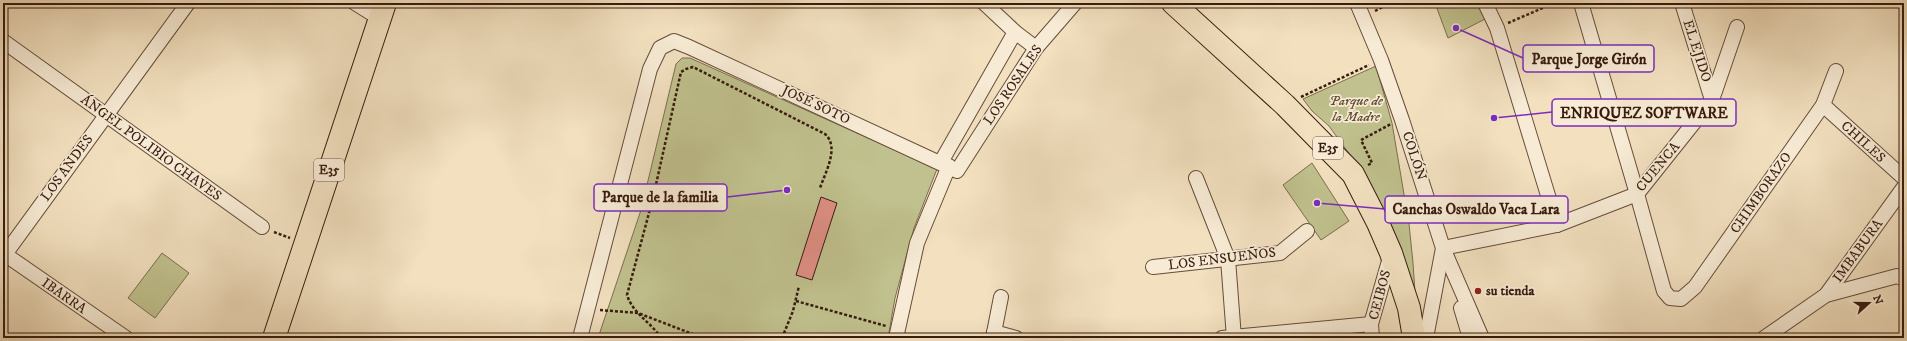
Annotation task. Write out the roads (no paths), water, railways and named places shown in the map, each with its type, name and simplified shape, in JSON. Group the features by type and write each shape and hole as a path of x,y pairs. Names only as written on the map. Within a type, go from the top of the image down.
{"highway":[{"name":"E35","path":"1173,3 1285,105 1353,174 1378,222 1391,253 1409,308 1414,338"},
{"name":"E35","path":"274,338 382,11"}],"street":[{"name":"LOS ANDES","path":"4,255 188,3"},
{"path":"355,3 382,11"},
{"path":"984,3 1015,32 1036,48"},
{"name":"LOS ROSALES","path":"897,334 917,243 949,166 1036,48 1075,3"},
{"name":"COLÓN","path":"1357,3 1381,60 1443,248 1426,338"},
{"path":"1485,3 1497,28 1558,225"},
{"path":"1581,3 1638,194"},
{"name":"EL EJIDO","path":"1682,3 1712,100"},
{"name":"CUENCA","path":"1443,248 1558,225 1638,194 1712,100 1737,27"},
{"path":"949,166 1015,32"},
{"name":"ÁNGEL POLIBIO CHAVES","path":"3,41 262,227"},
{"name":"JOSÉ SOTO","path":"580,338 650,69 660,48 674,41 949,166"},
{"name":"CHIMBORAZO","path":"1638,194 1664,291 1670,298 1681,299 1695,287 1823,105 1836,71"},
{"name":"CHILES","path":"1823,105 1904,178"},
{"path":"1196,178 1228,259 1230,338 1372,331"},
{"name":"IMBABURA","path":"1826,295 1904,187"},
{"name":"LOS ENSUEÑOS","path":"1153,267 1280,253 1307,231"},
{"path":"1443,248 1470,338"},
{"path":"1443,248 1482,338"},
{"name":"CEIBOS","path":"1372,331 1391,253"},
{"name":"IBARRA","path":"4,255 121,337"},
{"path":"1764,338 1826,295 1896,276 1904,279"},
{"path":"1001,297 993,335 1016,338"}],"place":[{"name":"Parque Jorge Girón","path":"1456,28"},
{"name":"ENRIQUEZ SOFTWARE","path":"1494,118"},
{"name":"Parque de la familia","path":"787,190"},
{"name":"Canchas Oswaldo Vaca Lara","path":"1317,203"},
{"name":"su tienda","path":"1478,291"}],"park label":[{"name":"Parque de la Madre","path":"1356,110"}]}
